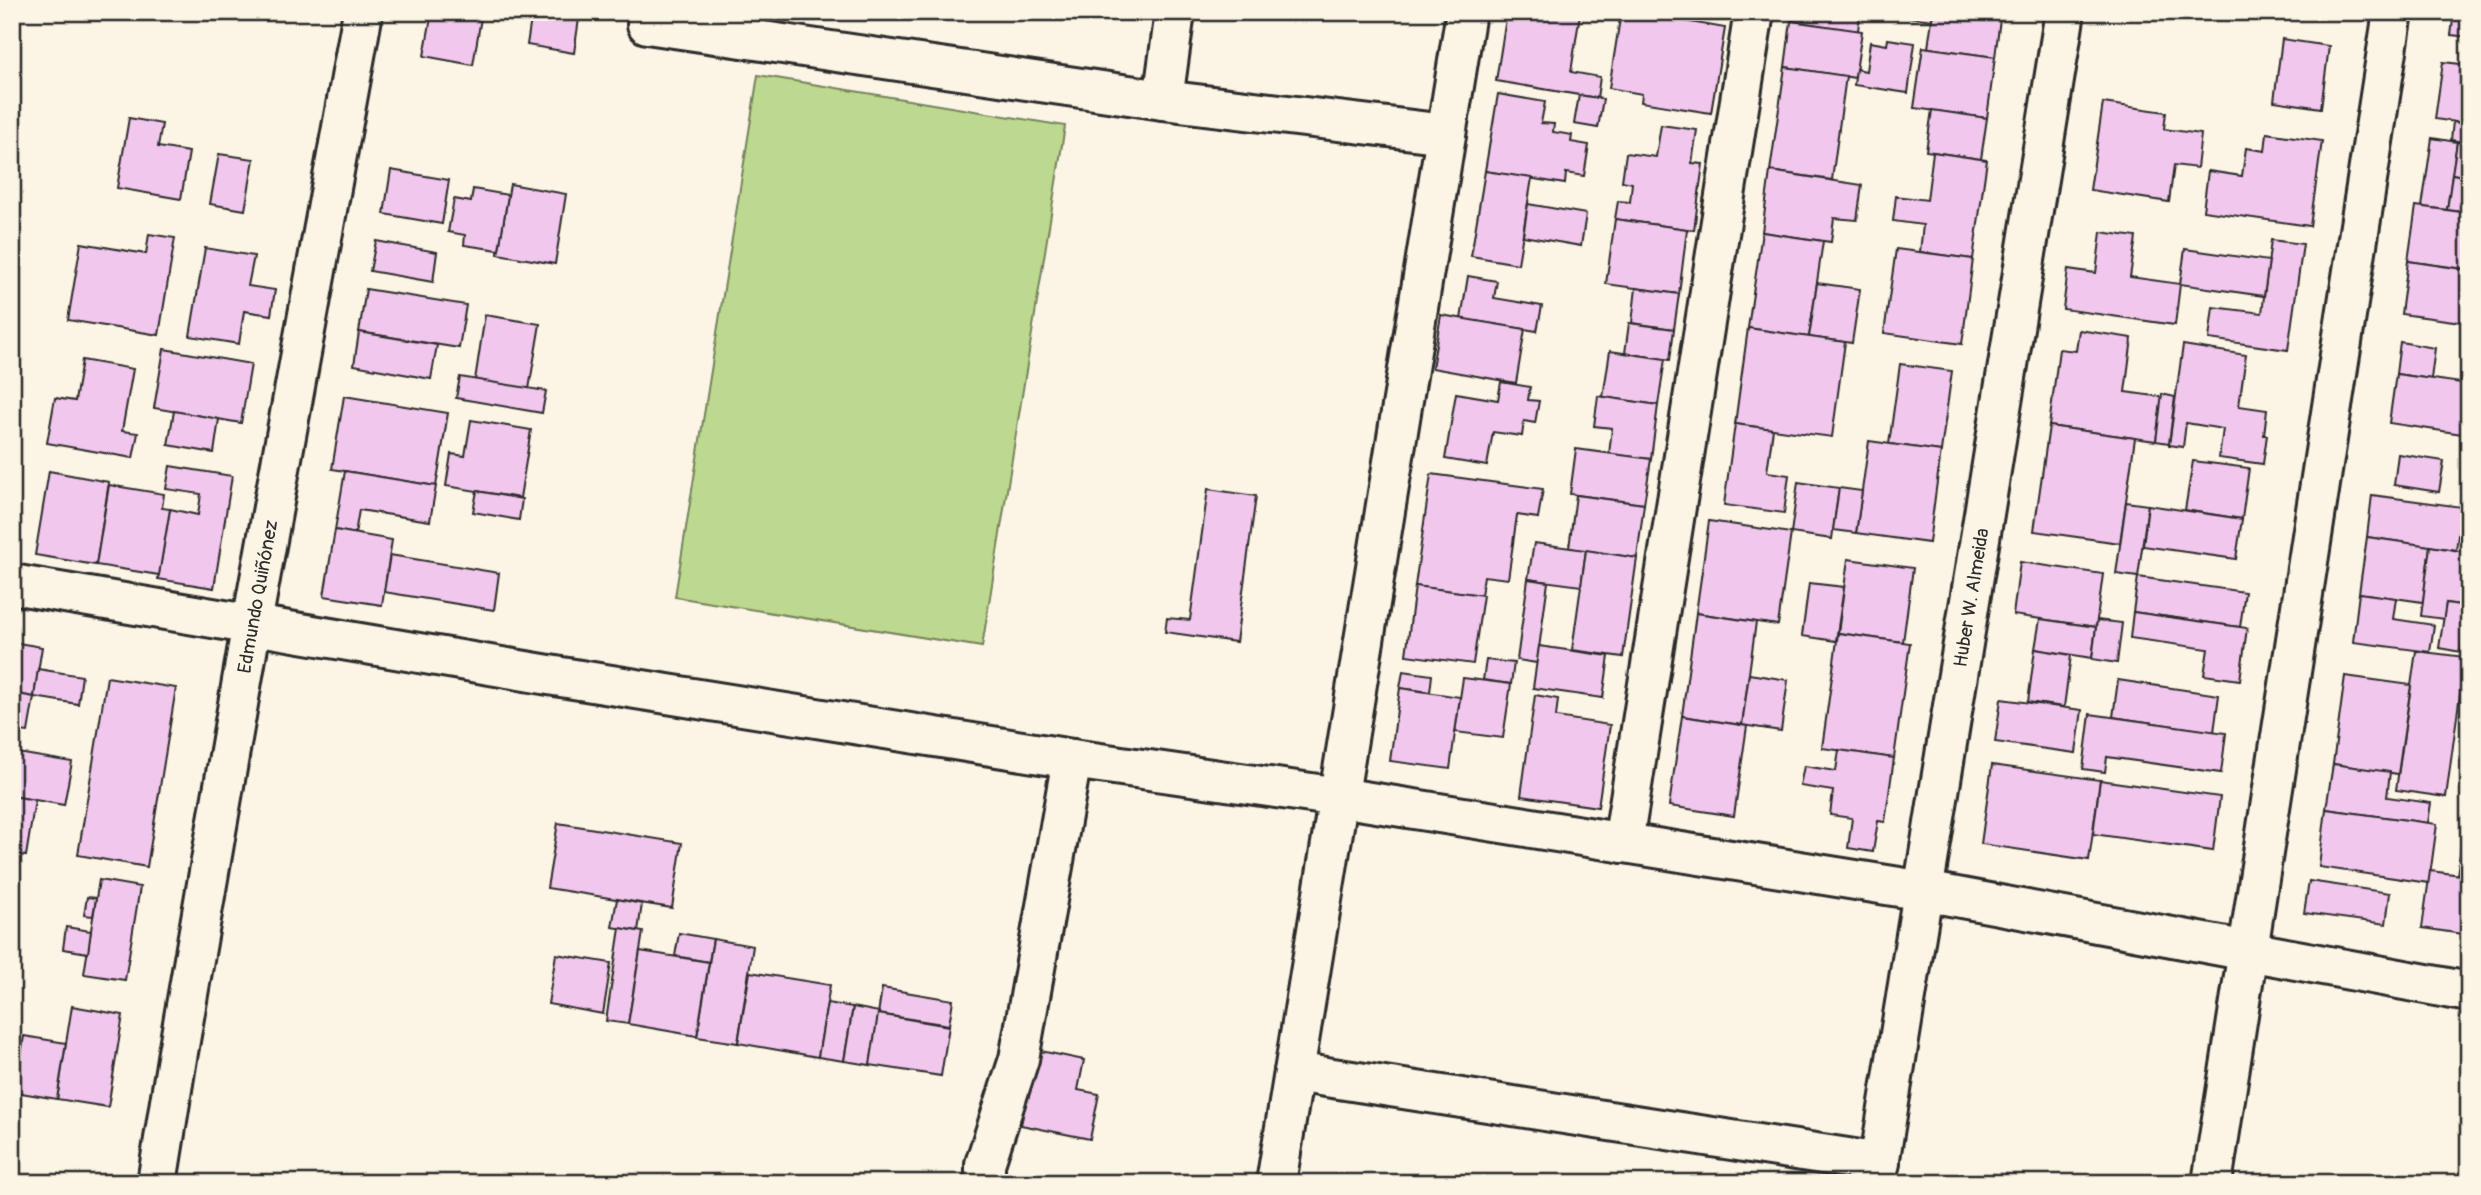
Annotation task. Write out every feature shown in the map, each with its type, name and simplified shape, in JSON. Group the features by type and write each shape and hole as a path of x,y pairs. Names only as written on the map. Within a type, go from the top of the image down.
{"street":[{"name":"Edmundo Quiñónez","path":"157,1183 253,623 363,12"},
{"path":"1163,100 1175,12"},
{"path":"1276,1183 1466,12"},
{"path":"1623,843 1754,12"},
{"name":"Huber W. Almeida","path":"1878,1173 2065,12"},
{"path":"2212,1183 2393,12"},
{"path":"647,24 1163,100 1446,134"},
{"path":"12,584 253,623 568,679 1072,759 1339,797 1924,891 2469,992"},
{"path":"985,1183 985,1164 1018,1059 1072,759"},
{"path":"1294,1072 1878,1173"}],"green space":[{"path":"758,75 1065,126 982,647 675,597"}],"building":[{"path":"432,12 482,12 473,65 424,56"},
{"path":"532,12 580,12 574,53 527,45"},
{"path":"1507,12 1611,12 1610,19 1580,14 1571,72 1600,77 1597,98 1496,81"},
{"path":"1621,12 1725,28 1711,113 1641,102 1642,94 1609,88"},
{"path":"1793,12 1860,12 1858,31 1791,21"},
{"path":"1893,12 1933,12 1932,20 1893,15"},
{"path":"1933,12 2001,12 1995,57 1928,48"},
{"path":"2232,12 2231,18 2207,14"},
{"path":"2454,12 2469,12 2469,37 2451,35"},
{"path":"1791,21 1862,31 1855,78 1785,67"},
{"path":"1888,39 1915,43 1908,93 1854,85 1856,69 1866,71 1870,42 1887,45"},
{"path":"2282,39 2329,46 2321,108 2274,101"},
{"path":"1923,47 1995,57 1987,118 1914,108"},
{"path":"2443,62 2469,65 2469,124 2435,119"},
{"path":"1785,67 1846,76 1832,180 1770,171"},
{"path":"1498,94 1545,102 1541,123 1554,124 1553,132 1572,135 1571,142 1589,145 1584,176 1566,173 1565,184 1485,171"},
{"path":"1579,95 1603,99 1598,128 1574,124"},
{"path":"2103,103 2166,112 2164,129 2201,134 2197,168 2174,165 2169,202 2090,190"},
{"path":"1932,110 1987,118 1981,159 1926,151"},
{"path":"129,118 162,124 158,147 189,152 181,199 117,188"},
{"path":"2453,122 2469,124 2469,143 2451,140"},
{"path":"1661,125 1697,130 1692,163 1703,164 1694,230 1615,219 1618,201 1630,202 1632,183 1622,181 1626,153 1656,157"},
{"path":"2267,133 2322,141 2310,226 2203,211 2208,171 2242,176 2246,148 2265,151"},
{"path":"2432,138 2457,142 2447,210 2422,207"},
{"path":"2457,142 2469,143 2469,177 2452,174"},
{"path":"1933,152 1987,160 1973,259 1920,252 1923,225 1893,221 1896,196 1927,200"},
{"path":"219,154 254,159 245,210 210,204"},
{"path":"391,170 449,180 442,224 384,214"},
{"path":"1485,171 1532,178 1518,264 1471,256"},
{"path":"1770,171 1862,185 1857,220 1834,218 1831,242 1762,232"},
{"path":"2452,174 2469,177 2469,213 2447,210"},
{"path":"510,184 566,194 555,264 498,254"},
{"path":"473,189 508,195 499,250 464,245 465,235 448,232 454,199 471,202"},
{"path":"1528,204 1586,214 1581,246 1523,236"},
{"path":"2416,206 2469,213 2465,269 2408,261"},
{"path":"1615,219 1687,229 1679,294 1606,284"},
{"path":"1762,232 1823,241 1809,337 1748,328"},
{"path":"2101,232 2136,237 2130,277 2180,284 2175,325 2063,309 2068,269 2096,273"},
{"path":"149,234 175,238 159,335 68,320 81,243 146,254"},
{"path":"2271,240 2303,244 2288,350 2209,339 2213,307 2262,313"},
{"path":"376,241 437,252 433,282 370,271"},
{"path":"205,248 254,256 248,286 275,290 271,315 244,311 239,344 190,336"},
{"path":"1896,249 1973,259 1962,344 1884,333"},
{"path":"2185,249 2269,261 2264,296 2180,284"},
{"path":"2408,261 2469,270 2469,323 2401,314"},
{"path":"1468,276 1497,281 1494,298 1542,306 1537,331 1461,319"},
{"path":"1817,283 1860,289 1852,343 1809,337"},
{"path":"1636,288 1679,294 1674,329 1632,323"},
{"path":"366,289 466,305 459,348 359,332"},
{"path":"485,315 540,324 529,389 475,380"},
{"path":"1441,315 1525,329 1516,383 1432,368"},
{"path":"1629,323 1674,329 1670,360 1625,353"},
{"path":"1748,328 1845,342 1832,437 1735,424"},
{"path":"2079,330 2132,338 2125,392 2162,397 2156,441 2049,426 2059,349 2076,351"},
{"path":"359,332 437,345 431,379 354,365"},
{"path":"2400,342 2435,348 2431,379 2396,374"},
{"path":"2183,345 2246,355 2239,406 2267,410 2263,464 2219,458 2223,429 2186,423 2183,447 2169,445"},
{"path":"164,349 251,364 241,423 154,408"},
{"path":"1610,351 1665,359 1658,405 1603,397"},
{"path":"82,360 133,369 122,431 138,433 133,458 47,443 55,398 75,401"},
{"path":"1900,364 1952,371 1941,451 1889,444"},
{"path":"2396,374 2469,384 2469,435 2389,423"},
{"path":"460,377 546,391 542,413 456,398"},
{"path":"1501,382 1530,387 1528,400 1539,401 1535,423 1524,421 1522,436 1493,432 1487,466 1445,459 1456,393 1498,400"},
{"path":"2162,394 2175,397 2169,443 2156,441"},
{"path":"344,396 448,413 436,486 332,469"},
{"path":"1598,396 1658,405 1651,459 1609,454 1612,428 1594,426"},
{"path":"174,411 219,419 214,453 168,445"},
{"path":"471,420 531,430 520,498 446,486 451,454 465,456"},
{"path":"1735,424 1773,429 1767,472 1789,475 1784,513 1724,505"},
{"path":"2049,426 2135,438 2120,543 2034,531"},
{"path":"1869,441 1941,451 1929,543 1856,533"},
{"path":"1576,449 1651,459 1644,504 1570,494"},
{"path":"2398,454 2444,461 2439,492 2394,485"},
{"path":"2193,461 2249,468 2242,519 2185,510"},
{"path":"170,466 232,476 214,588 158,579 170,509 198,515 201,494 166,489"},
{"path":"49,471 109,482 96,565 35,555"},
{"path":"345,471 436,486 430,521 359,510 355,534 335,530"},
{"path":"1431,474 1543,489 1538,518 1517,515 1508,579 1484,576 1481,595 1415,586"},
{"path":"1798,482 1839,488 1832,539 1791,533"},
{"path":"109,485 164,494 162,508 170,509 159,575 96,565"},
{"path":"1839,488 1862,491 1856,533 1833,530"},
{"path":"1208,489 1256,496 1236,642 1165,632 1167,618 1190,620"},
{"path":"477,491 522,499 519,520 473,512"},
{"path":"1576,495 1644,504 1637,558 1569,548"},
{"path":"2372,495 2462,507 2456,550 2367,537"},
{"path":"2126,502 2148,505 2138,577 2116,574"},
{"path":"2148,505 2242,519 2236,559 2143,546"},
{"path":"1709,521 1791,533 1778,625 1696,613"},
{"path":"335,530 392,540 382,605 324,596"},
{"path":"2367,537 2430,546 2423,602 2359,593"},
{"path":"1534,543 1586,550 1581,586 1528,579"},
{"path":"2430,546 2466,552 2459,605 2446,603 2444,619 2421,616"},
{"path":"1586,550 1637,558 1623,657 1572,650"},
{"path":"390,555 499,573 494,610 384,592"},
{"path":"1848,559 1913,568 1903,642 1838,633"},
{"path":"2020,562 2103,574 2096,627 2013,615"},
{"path":"2138,577 2245,592 2240,627 2133,612"},
{"path":"1528,579 1548,582 1537,663 1517,660"},
{"path":"1809,583 1844,587 1836,641 1802,636"},
{"path":"1415,586 1483,595 1473,664 1406,655"},
{"path":"2359,593 2396,598 2393,619 2434,625 2430,652 2353,642"},
{"path":"2446,603 2467,606 2461,652 2439,648"},
{"path":"2133,612 2247,628 2240,680 2204,675 2208,649 2130,638"},
{"path":"1696,613 1756,622 1742,725 1682,716"},
{"path":"2040,619 2096,627 2092,658 2035,649"},
{"path":"2097,620 2122,623 2117,663 2092,659"},
{"path":"1838,633 1910,643 1894,758 1822,748"},
{"path":"12,642 42,647 34,697 12,693"},
{"path":"1539,646 1609,656 1603,698 1533,688"},
{"path":"2035,649 2071,655 2064,707 2028,702"},
{"path":"2416,651 2465,657 2446,797 2396,790"},
{"path":"1486,660 1514,663 1511,684 1483,680"},
{"path":"38,669 82,676 78,704 34,697"},
{"path":"1403,671 1432,675 1430,692 1400,688"},
{"path":"1749,674 1788,680 1781,731 1742,725"},
{"path":"2345,676 2411,685 2398,774 2333,764"},
{"path":"107,677 176,688 147,867 78,855"},
{"path":"1463,678 1511,684 1503,738 1455,732"},
{"path":"2118,680 2219,695 2214,732 2113,717"},
{"path":"1400,688 1460,697 1450,769 1390,761"},
{"path":"12,693 34,697 28,732 12,730"},
{"path":"1535,695 1558,699 1556,717 1610,725 1598,807 1521,796"},
{"path":"2001,699 2082,710 2076,753 1995,742"},
{"path":"2090,714 2226,733 2221,773 2107,757 2105,772 2083,769"},
{"path":"1682,716 1747,726 1734,816 1669,806"},
{"path":"1839,750 1894,758 1885,822 1878,821 1873,852 1848,848 1852,818 1830,815 1833,791 1800,786 1804,766 1836,771"},
{"path":"12,752 72,762 64,805 12,796"},
{"path":"2333,764 2390,772 2387,797 2431,803 2428,823 2326,809"},
{"path":"1992,765 2100,780 2089,860 1981,844"},
{"path":"2100,780 2220,797 2213,851 2093,834"},
{"path":"2469,790 2469,876 2457,875"},
{"path":"12,796 35,800 26,856 12,854"},
{"path":"2326,809 2437,824 2429,883 2319,867"},
{"path":"558,823 682,843 672,908 547,888"},
{"path":"2430,871 2469,876 2469,935 2422,928"},
{"path":"99,880 140,887 125,980 84,974"},
{"path":"2309,881 2390,893 2386,924 2304,913"},
{"path":"87,897 96,898 93,916 84,915"},
{"path":"617,899 642,904 638,931 612,927"},
{"path":"66,927 91,931 88,953 63,949"},
{"path":"620,928 643,932 628,1024 606,1021"},
{"path":"679,933 713,939 709,962 675,956"},
{"path":"713,939 753,946 738,1043 697,1037"},
{"path":"640,951 709,962 697,1036 628,1024"},
{"path":"556,954 611,963 603,1014 548,1004"},
{"path":"750,972 830,985 818,1057 738,1043"},
{"path":"882,988 953,1000 949,1025 878,1014"},
{"path":"827,1003 853,1007 844,1061 818,1057"},
{"path":"72,1006 123,1015 108,1107 57,1099"},
{"path":"853,1007 879,1012 870,1065 844,1061"},
{"path":"878,1014 949,1026 941,1076 870,1065"},
{"path":"24,1036 66,1043 57,1099 15,1092"},
{"path":"1036,1050 1084,1060 1078,1090 1099,1094 1090,1139 1021,1125"}]}
